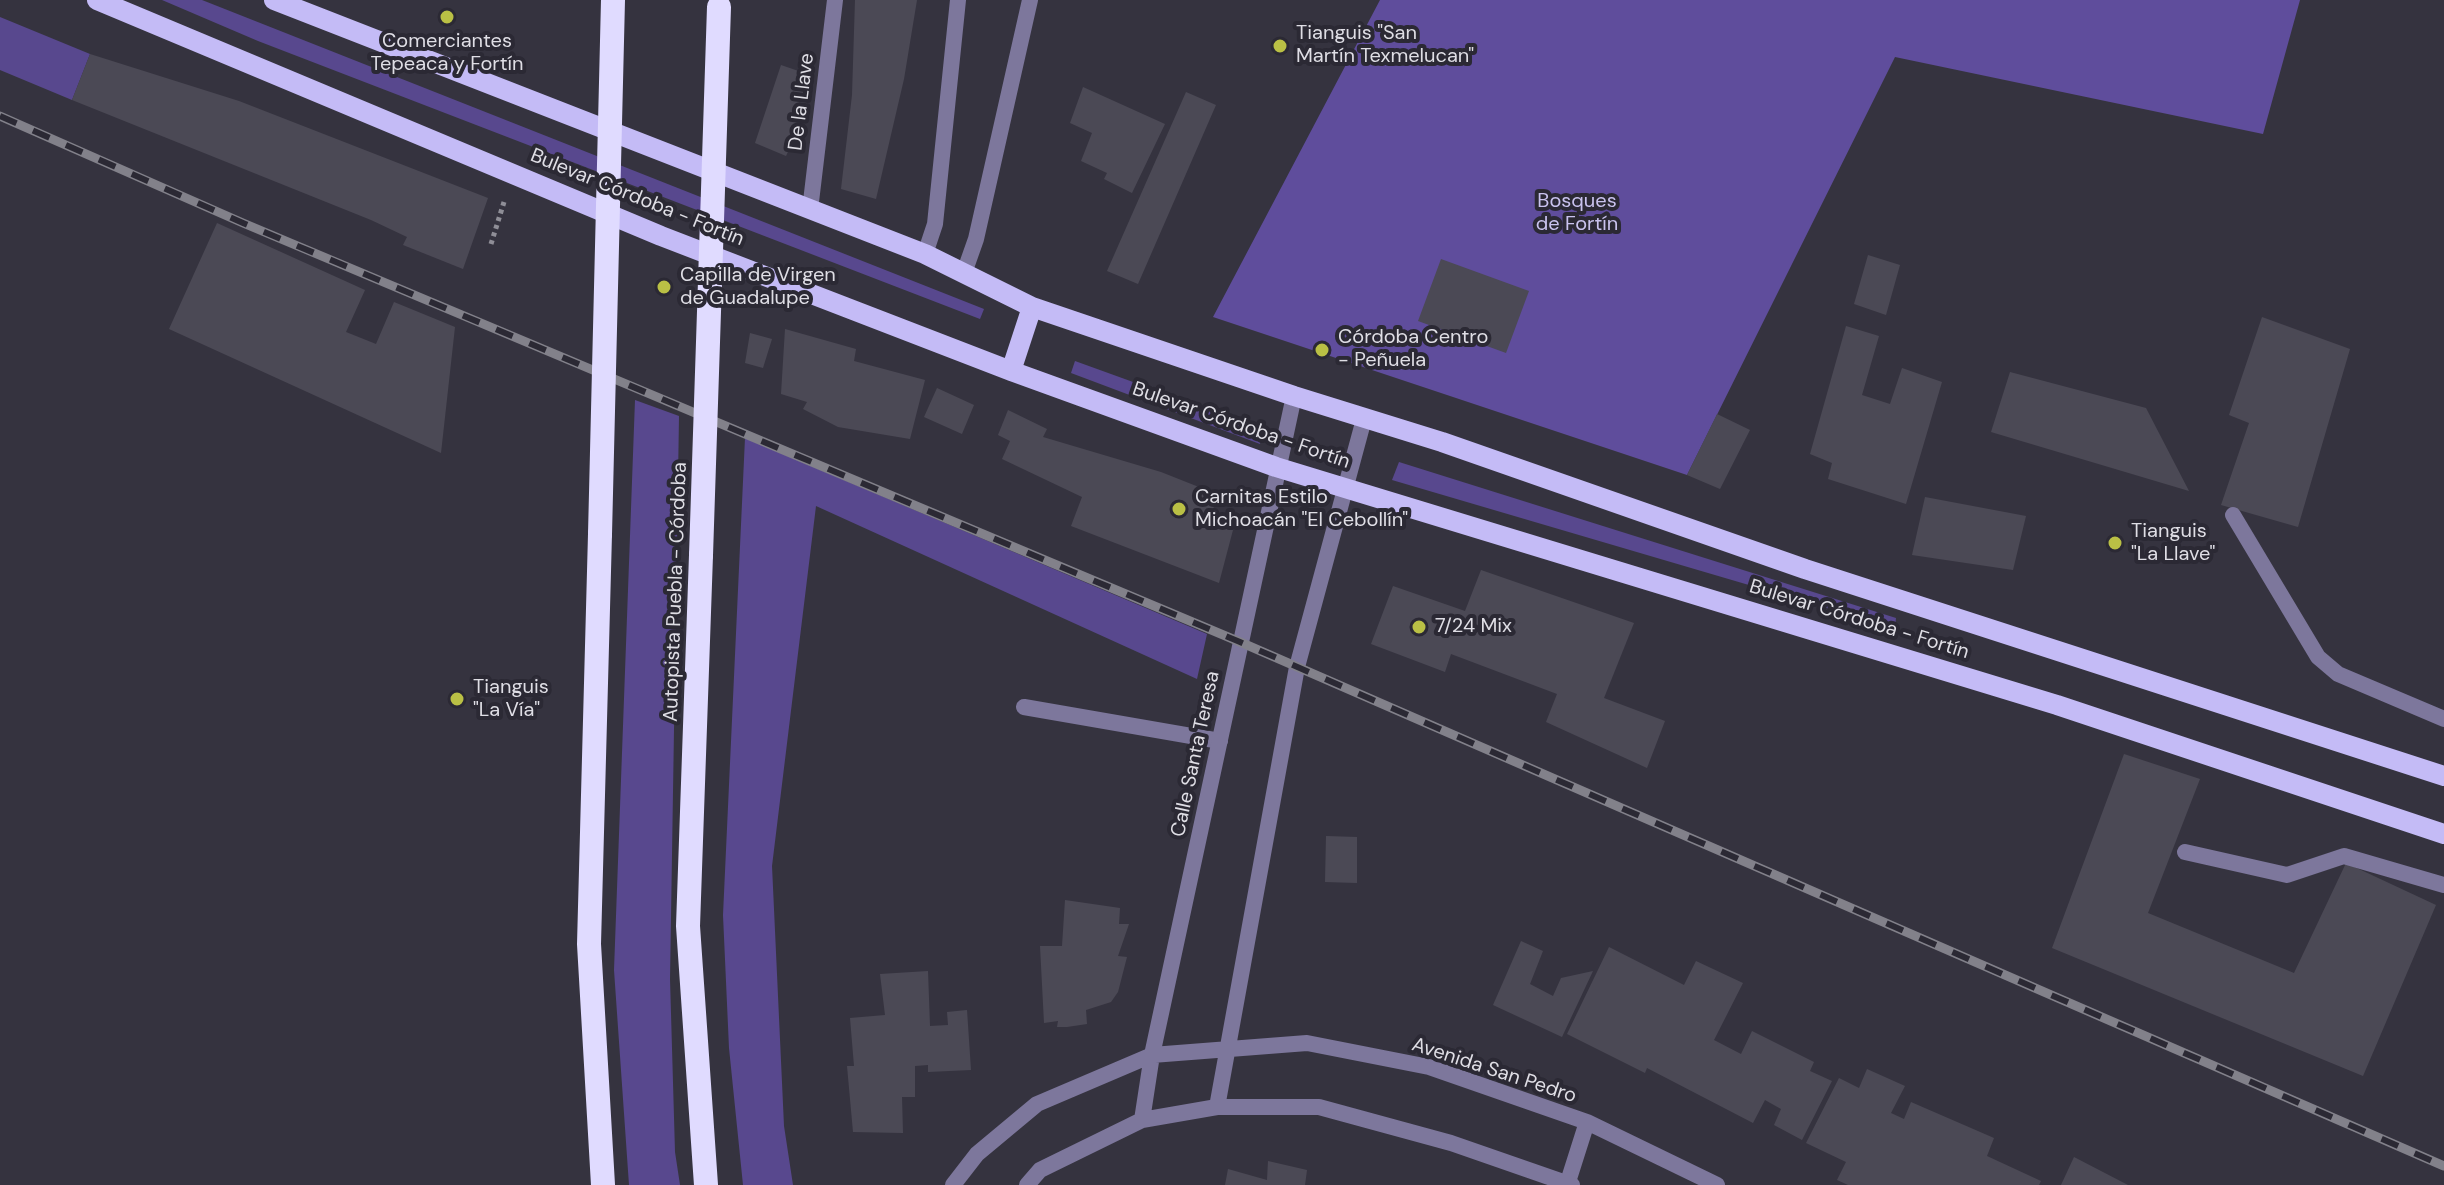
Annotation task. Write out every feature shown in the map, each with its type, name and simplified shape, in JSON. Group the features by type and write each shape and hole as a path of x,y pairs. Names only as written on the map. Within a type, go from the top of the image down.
{"highway":[{"path":"603,1185 589,944 613,0"},
{"name":"Autopista Puebla - Córdoba","path":"706,1185 688,926 719,4"}],"main road":[{"name":"Bulevar Córdoba - Fortín","path":"97,0 661,236 1011,371 1276,467 2057,705 2444,834"},
{"name":"Bulevar Córdoba - Fortín","path":"274,0 925,254 1032,307 1972,623 2444,776"},
{"path":"1011,371 1032,307"}],"street":[{"name":"De la Llave","path":"810,210 835,0"},
{"path":"925,254 935,224 958,0"},
{"path":"964,273 976,239 1030,0"},
{"name":"Calle Santa Teresa","path":"1142,1120 1152,1055 1276,467 1294,396"},
{"path":"1217,1107 1297,667 1364,419"},
{"path":"2233,515 2318,657 2338,674 2444,719"},
{"path":"1024,707 1220,741"},
{"path":"2185,852 2287,875 2344,856 2444,885"},
{"name":"Avenida San Pedro","path":"953,1185 977,1154 1037,1104 1152,1055 1227,1046 1307,1043 1429,1067 1587,1122 1717,1185"},
{"path":"1027,1185 1040,1170 1142,1120 1217,1107 1319,1107 1451,1143 1569,1184 1587,1122"}],"shaded area":[{"path":"162,0 202,0 984,309 980,319 258,41"},
{"path":"0,17 90,54 72,100 0,70"},
{"path":"1075,361 1263,429 1260,444 1071,373"},
{"path":"635,400 679,416 670,979 675,1152 680,1185 629,1185 614,970"},
{"path":"745,438 1207,634 1197,679 816,506 772,866 784,1126 793,1185 743,1185 729,1048 723,915"},
{"path":"1399,462 1896,618 1895,628 1392,480"}],"green space":[{"name":"Bosques de Fortín","path":"1380,0 2300,0 2263,134 1895,57 1687,475 1213,317"}],"building":[{"path":"855,0 917,0 904,79 876,199 841,189 852,95"},
{"path":"90,54 239,101 488,198 463,269 403,245 407,237 371,220 72,100"},
{"path":"781,65 813,76 804,118 786,156 755,143"},
{"path":"1083,87 1165,124 1132,193 1104,179 1107,173 1081,161 1092,133 1070,123"},
{"path":"1186,92 1216,105 1138,284 1107,271"},
{"path":"217,223 365,290 346,332 376,344 394,302 455,327 441,453 169,329"},
{"path":"1868,255 1900,265 1886,315 1854,304"},
{"path":"1441,259 1529,291 1506,353 1418,321"},
{"path":"2262,317 2350,349 2298,527 2221,505 2249,423 2229,415"},
{"path":"1846,326 1879,336 1862,395 1890,404 1902,368 1942,382 1906,504 1828,479 1832,463 1810,454"},
{"path":"785,329 856,349 854,361 925,380 910,439 838,427 803,409 807,402 781,394"},
{"path":"750,333 772,339 763,368 745,363"},
{"path":"2010,372 2146,408 2189,491 1991,432"},
{"path":"937,388 974,405 962,434 924,417"},
{"path":"1008,410 1047,429 1043,437 1161,472 1219,495 1207,523 1233,530 1219,583 1071,526 1082,497 1002,459 1010,441 998,435"},
{"path":"1717,414 1750,430 1720,489 1687,475"},
{"path":"1925,497 2026,516 2013,570 1912,555"},
{"path":"1481,570 1634,623 1604,698 1665,721 1647,768 1546,722 1557,694 1451,654 1445,672 1371,644 1393,586 1465,611"},
{"path":"2124,754 2200,779 2148,913 2294,973 2346,863 2436,905 2363,1076 2052,948"},
{"path":"1326,836 1357,837 1357,883 1325,882"},
{"path":"1065,900 1120,908 1119,924 1129,924 1118,956 1127,957 1118,992 1111,1002 1086,1010 1087,1024 1057,1027 1058,1021 1044,1023 1040,946 1062,946"},
{"path":"1521,941 1543,951 1530,984 1553,996 1561,978 1593,971 1562,1037 1493,1005"},
{"path":"1609,947 1684,985 1696,961 1743,983 1714,1040 1741,1054 1752,1031 1814,1062 1810,1071 1832,1081 1802,1140 1774,1125 1781,1109 1765,1100 1753,1123 1647,1068 1645,1073 1567,1034"},
{"path":"928,971 930,1026 948,1025 947,1012 967,1010 971,1070 928,1072 928,1065 915,1066 915,1097 902,1097 903,1133 853,1132 847,1066 854,1066 850,1018 885,1015 880,974"},
{"path":"1867,1069 1905,1086 1891,1113 1904,1119 1911,1102 1994,1138 1987,1156 2041,1181 2039,1185 1848,1185 1837,1180 1846,1162 1806,1143 1839,1078 1859,1088"},
{"path":"2074,1157 2128,1185 2061,1185"},
{"path":"1268,1161 1307,1170 1305,1185 1225,1185 1228,1169 1267,1180"}],"railway":[{"path":"0,116 243,223 1240,642 2444,1166"}],"place":[{"name":"Comerciantes Tepeaca y Fortín","path":"447,17"},
{"name":"Tianguis \"San Martín Texmelucan\"","path":"1280,46"},
{"name":"Capilla de Virgen de Guadalupe","path":"664,287"},
{"name":"Córdoba Centro - Peñuela","path":"1322,350"},
{"name":"Carnitas Estilo Michoacán \"El Cebollín\"","path":"1179,509"},
{"name":"Tianguis \"La Llave\"","path":"2115,543"},
{"name":"7/24 Mix","path":"1419,627"},
{"name":"Tianguis \"La Vía\"","path":"457,699"}]}
